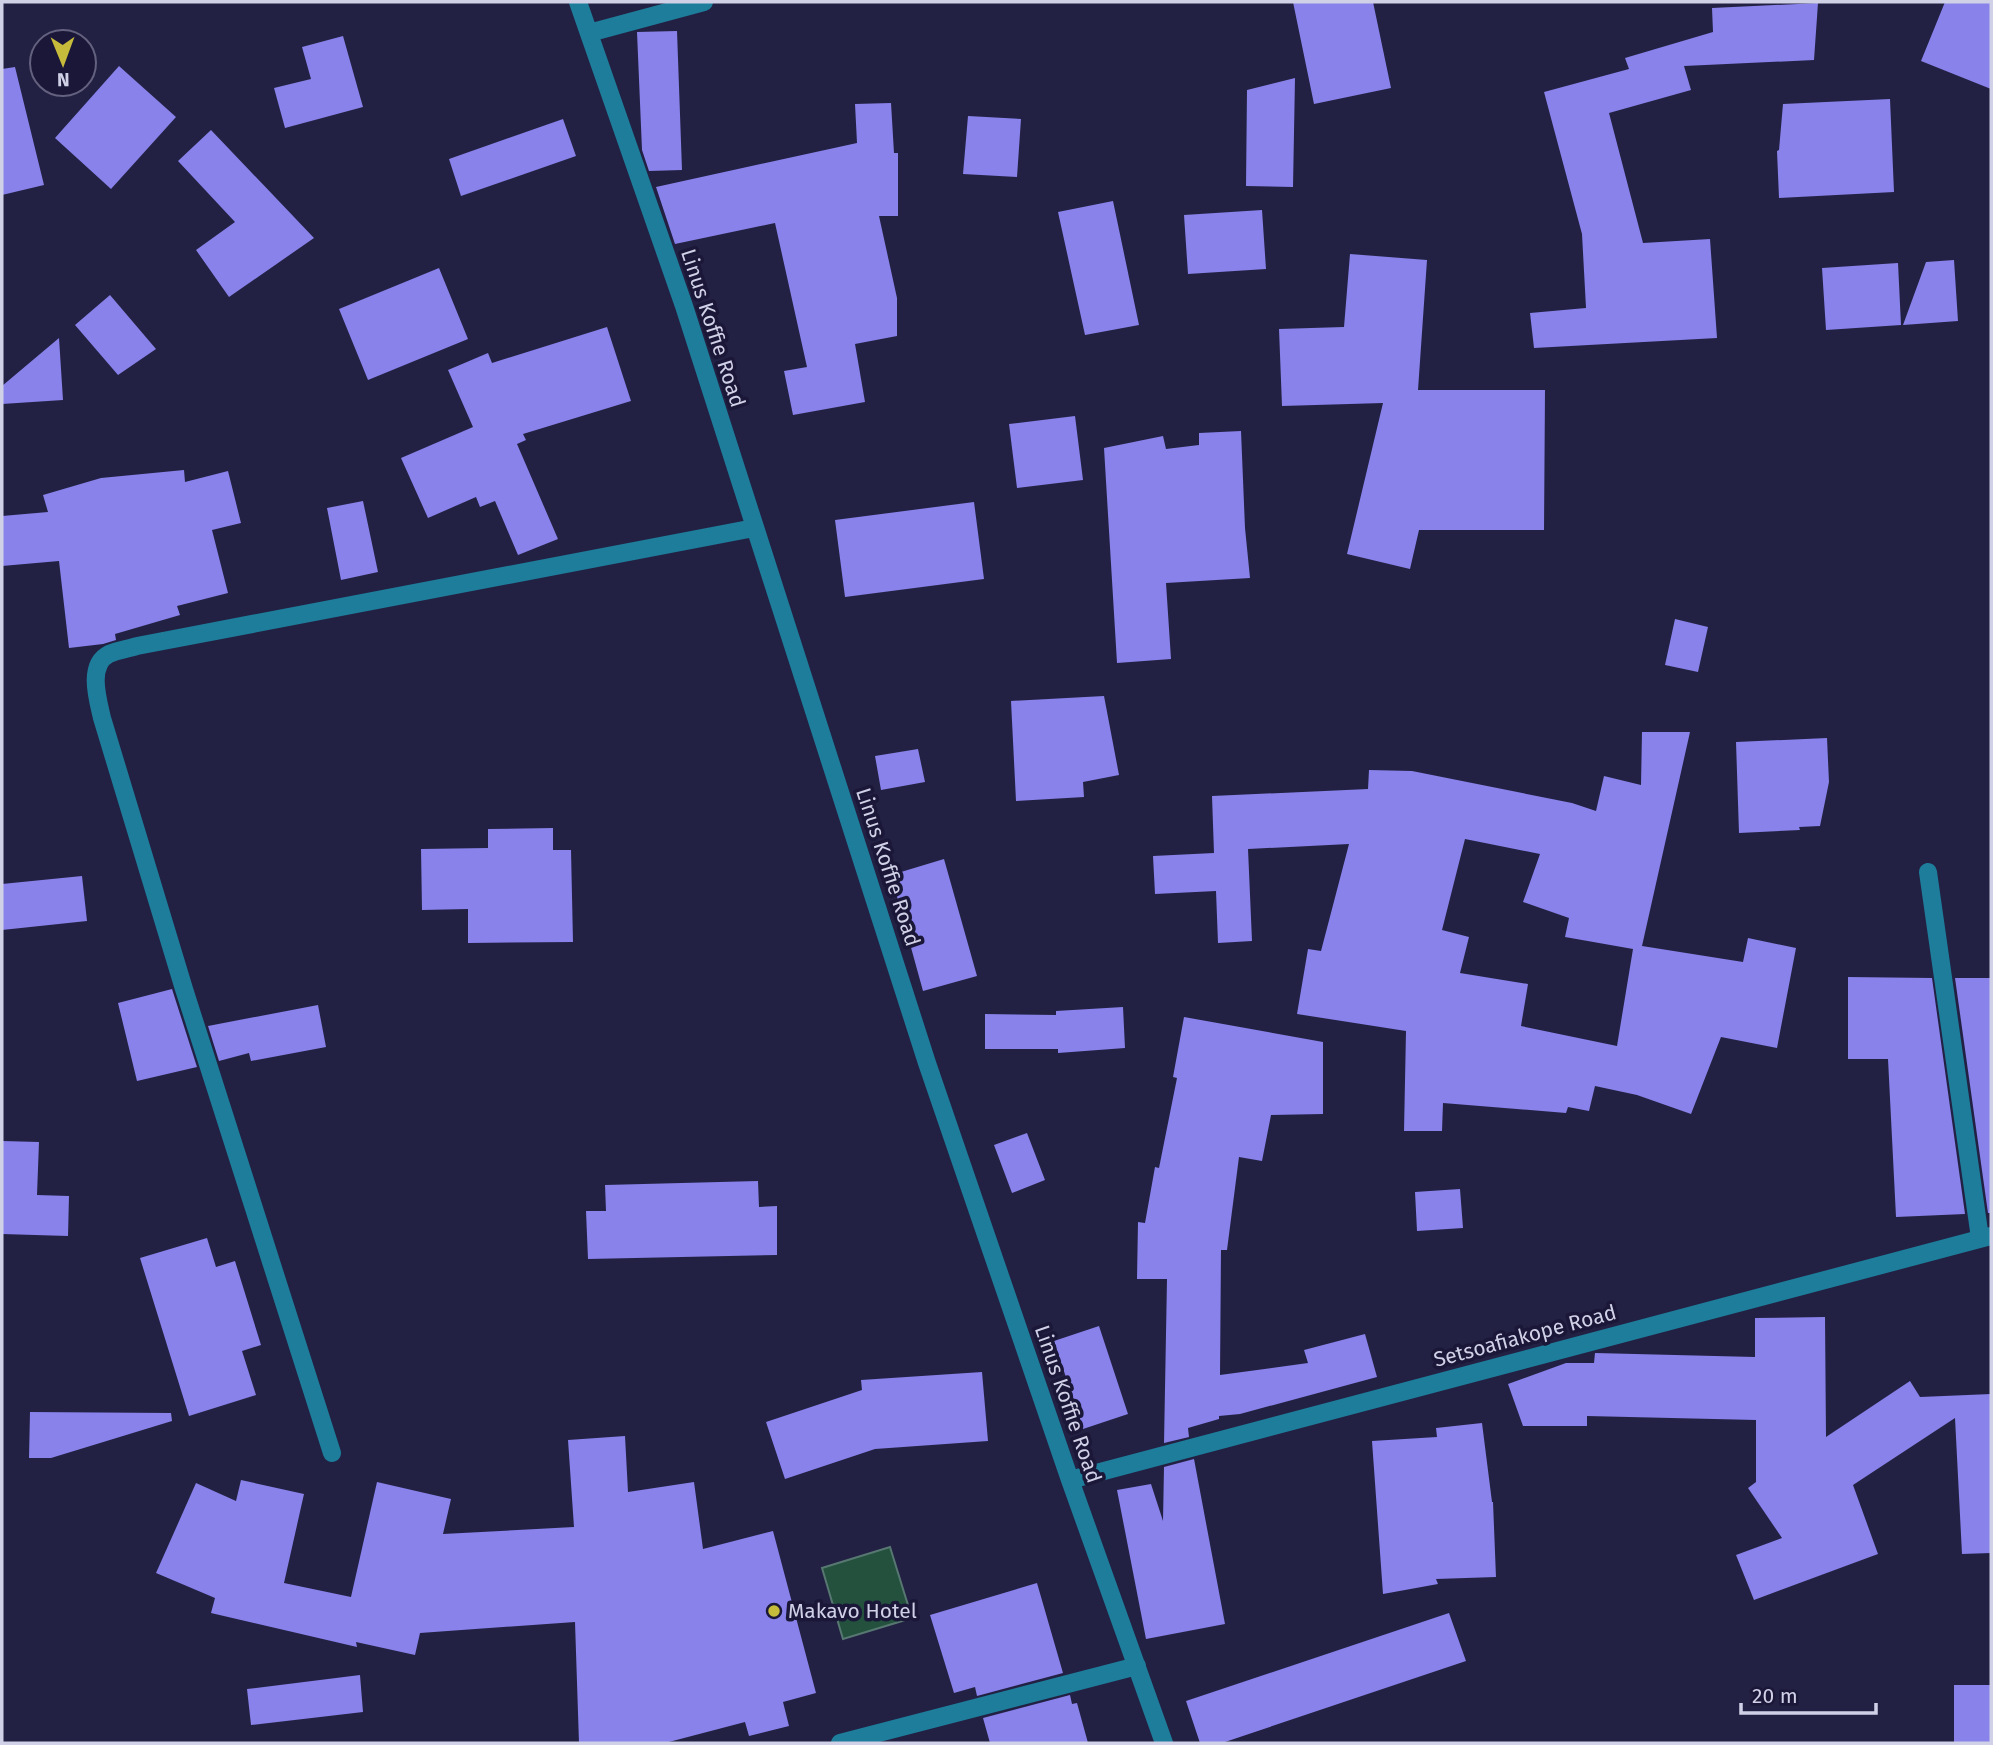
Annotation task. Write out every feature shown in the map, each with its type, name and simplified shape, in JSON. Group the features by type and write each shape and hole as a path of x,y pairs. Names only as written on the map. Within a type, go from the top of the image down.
{"street":[{"name":"Linus Koffie Road","path":"578,2 684,306 927,1063 1070,1480 1164,1743"},
{"path":"589,33 704,2"},
{"path":"332,1453 184,989 102,718 95,684 99,663 107,655 137,646 754,528"},
{"path":"1928,872 1986,1237"},
{"name":"Setsoafiakope Road","path":"1070,1480 1986,1237"},
{"path":"840,1743 1137,1666"}],"shaded area":[{"path":"890,1547 912,1618 843,1639 822,1568"}],"building":[{"path":"1293,2 1373,2 1391,88 1314,104"},
{"path":"1945,2 1991,2 1991,89 1921,61"},
{"path":"1818,3 1814,60 1684,66 1691,90 1609,113 1643,243 1710,239 1717,338 1534,348 1530,313 1586,308 1582,234 1544,92 1629,69 1625,58 1713,32 1712,8"},
{"path":"677,31 682,170 649,171 642,150 637,32"},
{"path":"343,36 363,107 285,128 274,88 311,79 302,47"},
{"path":"119,66 176,117 111,189 55,138 91,98 98,98 98,90"},
{"path":"15,67 44,185 2,195 2,69"},
{"path":"1295,78 1293,187 1246,186 1247,90"},
{"path":"1890,99 1894,192 1779,198 1777,151 1783,104"},
{"path":"891,103 894,153 898,153 898,216 879,216 897,298 897,336 855,344 865,402 793,415 784,371 807,367 775,223 675,244 656,187 857,143 855,104"},
{"path":"968,116 1021,119 1017,177 963,174"},
{"path":"563,119 576,156 461,196 449,159"},
{"path":"211,130 314,238 229,297 196,250 235,222 178,161"},
{"path":"1113,201 1139,325 1085,335 1058,212"},
{"path":"1262,210 1266,269 1188,274 1184,215"},
{"path":"1350,254 1427,260 1418,390 1545,390 1544,530 1419,530 1410,569 1347,554 1383,403 1282,406 1279,329 1344,327"},
{"path":"1954,260 1958,321 1903,325 1926,262"},
{"path":"1898,263 1901,325 1826,330 1822,268"},
{"path":"439,268 468,339 368,380 339,309"},
{"path":"110,295 156,349 118,375 75,325"},
{"path":"607,327 631,401 523,434 526,440 517,444 558,539 518,555 495,501 480,507 476,497 428,518 401,458 473,427 448,370 488,353 492,363"},
{"path":"59,338 63,400 2,404 2,386"},
{"path":"1075,416 1083,480 1017,488 1009,424"},
{"path":"1241,431 1250,578 1166,583 1171,659 1117,663 1104,448 1163,436 1166,449 1199,445 1199,433"},
{"path":"184,470 185,482 228,471 241,523 212,530 228,593 177,606 180,615 115,634 116,640 69,648 59,561 2,566 2,516 48,512 43,495 101,478"},
{"path":"363,501 378,572 341,580 327,508"},
{"path":"974,502 984,579 845,597 835,520"},
{"path":"1675,619 1708,627 1698,672 1665,665"},
{"path":"1104,696 1119,775 1083,782 1084,797 1016,801 1011,701"},
{"path":"1642,732 1690,732 1642,946 1743,962 1748,938 1796,948 1777,1048 1721,1037 1691,1114 1637,1095 1595,1086 1589,1111 1568,1107 1566,1113 1443,1103 1442,1131 1404,1131 1406,1031 1297,1014 1308,949 1321,951 1349,844 1248,849 1252,941 1218,943 1216,891 1155,894 1153,856 1214,853 1212,796 1368,789 1369,770 1412,771 1572,803 1596,811 1604,776 1641,785","holes":["1465,839 1540,854 1523,902 1569,918 1565,937 1633,949 1617,1046 1521,1026 1528,984 1460,973 1469,937 1442,930"]},
{"path":"1827,738 1829,782 1820,826 1799,827 1800,830 1739,833 1736,742"},
{"path":"918,749 925,782 881,790 875,756"},
{"path":"553,828 553,850 571,850 573,942 468,943 468,909 422,910 421,849 488,848 488,829"},
{"path":"944,859 977,976 923,991 891,875"},
{"path":"82,876 87,921 2,930 2,884"},
{"path":"1848,977 1932,978 1965,1214 1896,1217 1888,1059 1848,1059"},
{"path":"1955,978 1991,978 1991,1213 1988,1213"},
{"path":"172,989 197,1067 137,1081 118,1003"},
{"path":"318,1005 326,1047 251,1061 249,1053 219,1061 208,1026"},
{"path":"1123,1007 1125,1048 1058,1053 1058,1049 985,1049 985,1014 1056,1015 1056,1011"},
{"path":"1184,1017 1323,1042 1323,1114 1271,1115 1262,1161 1239,1157 1227,1250 1221,1250 1220,1375 1308,1363 1304,1350 1365,1334 1377,1377 1240,1414 1219,1416 1219,1419 1188,1428 1189,1437 1164,1443 1167,1279 1137,1279 1138,1222 1145,1223 1155,1167 1159,1168 1177,1078 1173,1077"},
{"path":"1027,1133 1045,1180 1012,1193 994,1145"},
{"path":"2,1141 39,1142 37,1195 69,1196 68,1236 2,1234"},
{"path":"758,1181 759,1207 777,1206 777,1255 588,1259 586,1211 606,1211 605,1185"},
{"path":"1460,1189 1463,1228 1417,1231 1415,1192"},
{"path":"207,1238 216,1267 235,1261 261,1345 242,1351 256,1395 189,1416 140,1258"},
{"path":"1825,1317 1826,1437 1910,1381 1920,1397 1991,1394 1991,1553 1962,1554 1955,1418 1853,1485 1878,1554 1754,1600 1736,1555 1782,1538 1748,1488 1756,1482 1756,1420 1587,1416 1587,1426 1523,1426 1508,1384 1566,1363 1594,1363 1595,1353 1755,1357 1755,1318"},
{"path":"1099,1326 1128,1414 1083,1429 1054,1341"},
{"path":"982,1372 988,1441 875,1449 785,1479 766,1422 862,1390 861,1380"},
{"path":"30,1412 171,1413 172,1421 51,1458 29,1458"},
{"path":"1482,1423 1493,1502 1496,1577 1436,1579 1438,1584 1383,1594 1372,1441 1437,1437 1436,1428"},
{"path":"625,1436 628,1492 694,1482 703,1549 773,1531 816,1693 783,1702 789,1726 749,1736 745,1722 665,1743 579,1743 575,1622 420,1633 415,1655 356,1642 357,1647 211,1613 215,1598 156,1573 196,1483 236,1501 241,1480 304,1494 284,1583 351,1597 377,1482 451,1499 443,1534 574,1527 568,1440"},
{"path":"1194,1459 1225,1624 1146,1639 1117,1490 1151,1484 1163,1521 1164,1467"},
{"path":"1037,1583 1063,1673 977,1696 975,1687 954,1693 930,1615"},
{"path":"1449,1613 1466,1661 1222,1743 1200,1743 1186,1701"},
{"path":"360,1675 363,1712 251,1725 247,1689"},
{"path":"1954,1685 1991,1685 1991,1743 1954,1743"},
{"path":"1070,1695 1072,1704 1077,1703 1088,1743 990,1743 983,1718"}],"place":[{"name":"Makavo Hotel","path":"774,1611"}]}
